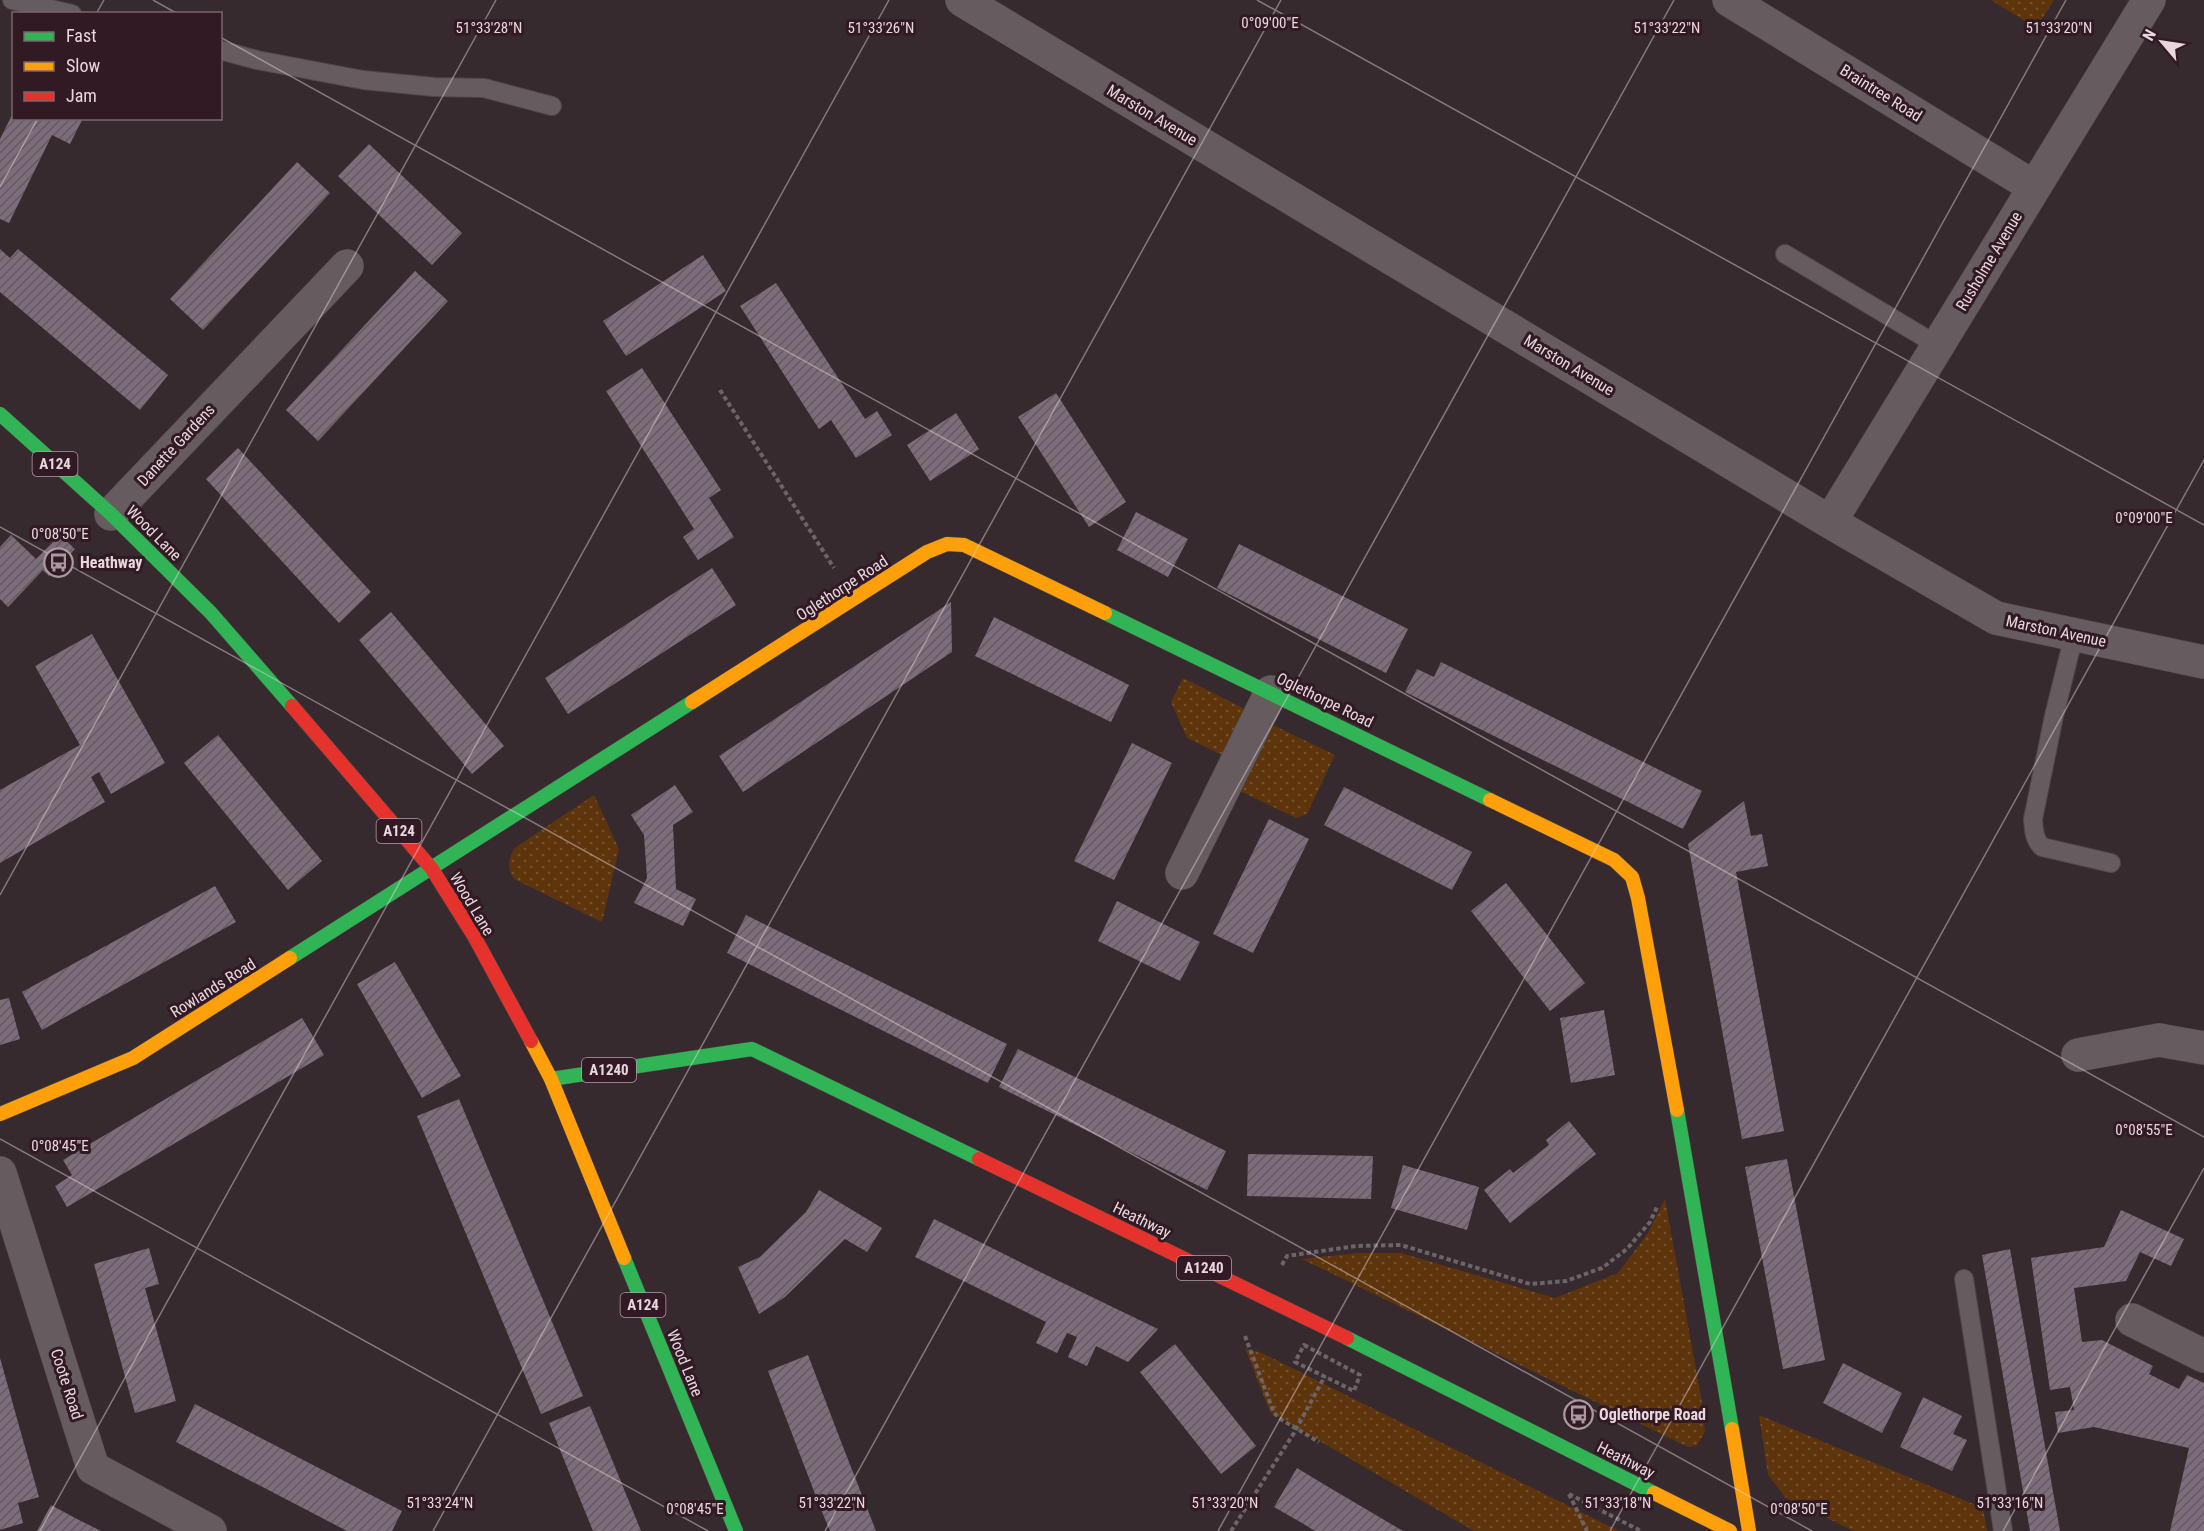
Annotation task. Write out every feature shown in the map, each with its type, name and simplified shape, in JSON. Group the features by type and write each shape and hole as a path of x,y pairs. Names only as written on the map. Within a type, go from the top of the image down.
{"main road":[{"name":"Wood Lane","path":"0,414 111,514 211,613 432,869 474,936 551,1079 736,1531"},
{"name":"Oglethorpe Road","path":"432,869 927,552 947,544 964,545 1614,860 1632,877 1638,898 1690,1180 1749,1531"},
{"name":"Rowlands Road","path":"0,1114 133,1058 432,869"},
{"name":"Heathway","path":"551,1079 752,1049 1346,1337 1730,1531"}],"street":[{"name":"Marston Avenue","path":"962,0 1000,10 1830,522 1996,618 2204,662"},
{"name":"Braintree Road","path":"1729,0 2034,187"},
{"name":"Rusholme Avenue","path":"1830,522 2149,0"},
{"name":"Danette Gardens","path":"111,514 346,266"},
{"path":"1182,873 1271,692"},
{"path":"2078,1055 2159,1040 2204,1048"},
{"name":"Coote Road","path":"0,1173 93,1468 210,1531"},
{"path":"2132,1320 2204,1356"}],"lane":[{"path":"12,0 63,12"},
{"path":"222,51 257,60 363,80 434,87 484,88 552,106"},
{"path":"1785,254 1937,345"},
{"path":"2074,635 2033,819 2034,832 2036,841 2042,847 2111,863"},
{"path":"1964,1279 2003,1531"}],"path":[{"path":"720,390 854,599"},
{"path":"1282,1265 1287,1256 1356,1246 1401,1245 1530,1284 1566,1281 1602,1268 1627,1249 1650,1222 1667,1185 1690,1180"},
{"path":"1245,1336 1274,1413 1319,1442"},
{"path":"1231,1531 1296,1429 1325,1376"},
{"path":"1587,1531 1569,1494 1641,1531"}],"shaded area":[{"path":"1991,0 2054,0 2036,28"},
{"path":"1183,678 1249,711 1226,757 1187,738 1171,702"},
{"path":"1275,726 1335,755 1307,814 1296,818 1236,789 1265,728"},
{"path":"594,795 619,849 602,922 514,879 509,867 511,855 516,847"},
{"path":"1665,1199 1702,1402 1705,1432 1697,1445 1688,1447 1302,1259 1357,1253 1401,1253 1555,1298 1618,1273 1648,1233"},
{"path":"1245,1348 1262,1353 1619,1531 1474,1531 1270,1412"},
{"path":"1759,1415 1983,1508 1987,1531 1854,1531 1786,1498 1768,1475"}],"building":[{"path":"12,115 12,120 82,120 70,144 52,135 9,223 0,219 0,139"},
{"path":"369,144 462,233 432,265 338,176"},
{"path":"297,162 330,193 203,330 170,299"},
{"path":"0,249 10,258 18,249 168,375 140,410 0,292"},
{"path":"703,255 726,291 626,356 603,321"},
{"path":"415,271 448,301 318,441 286,410"},
{"path":"776,283 865,419 877,411 892,435 856,458 831,420 819,429 740,306"},
{"path":"642,368 721,490 709,498 734,537 698,560 683,537 694,529 606,391"},
{"path":"1056,393 1126,502 1089,527 1018,417"},
{"path":"956,413 979,449 930,481 907,445"},
{"path":"238,448 371,592 339,623 206,479"},
{"path":"1136,512 1188,539 1168,577 1117,550"},
{"path":"11,535 36,559 60,535 75,549 49,576 43,570 8,607 0,599 0,547"},
{"path":"1239,544 1408,629 1386,673 1217,588"},
{"path":"712,568 736,605 568,714 545,678"},
{"path":"951,602 952,652 743,792 719,756"},
{"path":"391,612 504,746 472,774 359,640"},
{"path":"994,617 1129,685 1111,722 975,656"},
{"path":"92,634 165,763 111,794 99,772 91,777 105,802 0,863 0,790 80,745 35,666"},
{"path":"1441,662 1702,791 1683,829 1405,692 1417,669 1434,677"},
{"path":"218,735 322,861 288,890 184,763"},
{"path":"1132,743 1172,763 1114,880 1074,861"},
{"path":"675,785 693,812 673,825 676,889 696,899 683,926 634,903 647,878 644,835 631,815"},
{"path":"1344,787 1472,852 1452,890 1324,825"},
{"path":"1744,801 1751,836 1762,834 1768,866 1736,872 1784,1131 1742,1139 1688,844"},
{"path":"1269,819 1309,839 1253,953 1213,934"},
{"path":"1506,883 1585,983 1550,1011 1471,911"},
{"path":"215,886 236,922 42,1030 22,992"},
{"path":"1117,901 1200,942 1180,981 1098,941"},
{"path":"746,915 1007,1044 988,1083 727,953"},
{"path":"395,962 461,1076 422,1098 357,984"},
{"path":"9,998 20,1039 0,1045 0,1000"},
{"path":"1604,1010 1615,1075 1571,1083 1560,1018"},
{"path":"302,1018 324,1055 67,1207 55,1186 72,1175 63,1160"},
{"path":"1018,1049 1226,1151 1207,1190 999,1087"},
{"path":"459,1099 583,1396 541,1414 417,1116"},
{"path":"1569,1121 1596,1154 1510,1223 1484,1190 1510,1169 1513,1173 1549,1145 1546,1140"},
{"path":"1248,1154 1373,1156 1371,1199 1247,1196"},
{"path":"1787,1159 1825,1360 1783,1369 1745,1167"},
{"path":"1403,1165 1479,1187 1467,1230 1391,1208"},
{"path":"819,1190 882,1228 867,1252 845,1239 785,1297 759,1314 738,1267 760,1257 806,1212"},
{"path":"2121,1210 2184,1239 2171,1266 2140,1252 2126,1281 2074,1288 2082,1342 2102,1340 2153,1366 2149,1374 2179,1389 2187,1375 2204,1383 2204,1531 2170,1531 2189,1448 2094,1427 2058,1433 2055,1412 2074,1410 2070,1387 2050,1390 2031,1258 2104,1247"},
{"path":"934,1219 1158,1329 1128,1362 1096,1346 1087,1366 1068,1357 1077,1337 1067,1333 1057,1353 1036,1343 1046,1322 915,1257"},
{"path":"149,1248 159,1284 145,1288 176,1401 135,1413 94,1264"},
{"path":"2010,1249 2060,1531 2030,1531 1982,1255"},
{"path":"1175,1344 1256,1446 1221,1474 1140,1372"},
{"path":"808,1355 876,1531 830,1531 820,1507 768,1371"},
{"path":"0,1358 39,1497 18,1503 23,1523 0,1530"},
{"path":"1843,1363 1902,1393 1882,1433 1823,1403"},
{"path":"1923,1397 1962,1416 1953,1434 1967,1440 1952,1471 1900,1447"},
{"path":"195,1404 402,1511 392,1531 347,1531 176,1442"},
{"path":"590,1406 641,1531 593,1531 549,1423"},
{"path":"1297,1468 1403,1531 1315,1531 1274,1507"},
{"path":"51,1505 77,1519 101,1531 37,1531"}],"traffic: fast":[{"path":"0,414 111,514 211,613 292,706"},
{"path":"1105,613 1490,800"},
{"path":"290,958 692,702"},
{"path":"551,1079 752,1049 979,1159"},
{"path":"1677,1110 1732,1429"},
{"path":"624,1258 736,1531"},
{"path":"1347,1338 1654,1493"}],"traffic: slow":[{"path":"692,702 927,552 947,544 964,545 1105,613"},
{"path":"1490,800 1614,860 1632,877 1638,898 1677,1110"},
{"path":"0,1114 133,1058 290,958"},
{"path":"531,1041 551,1079 624,1258"},
{"path":"1732,1429 1749,1531"},
{"path":"1654,1493 1730,1531"}],"traffic: jam":[{"path":"292,706 432,869 474,936 531,1041"},
{"path":"979,1159 1347,1338"}],"place":[{"name":"Heathway","path":"59,562"},
{"name":"Oglethorpe Road","path":"1578,1414"}]}
